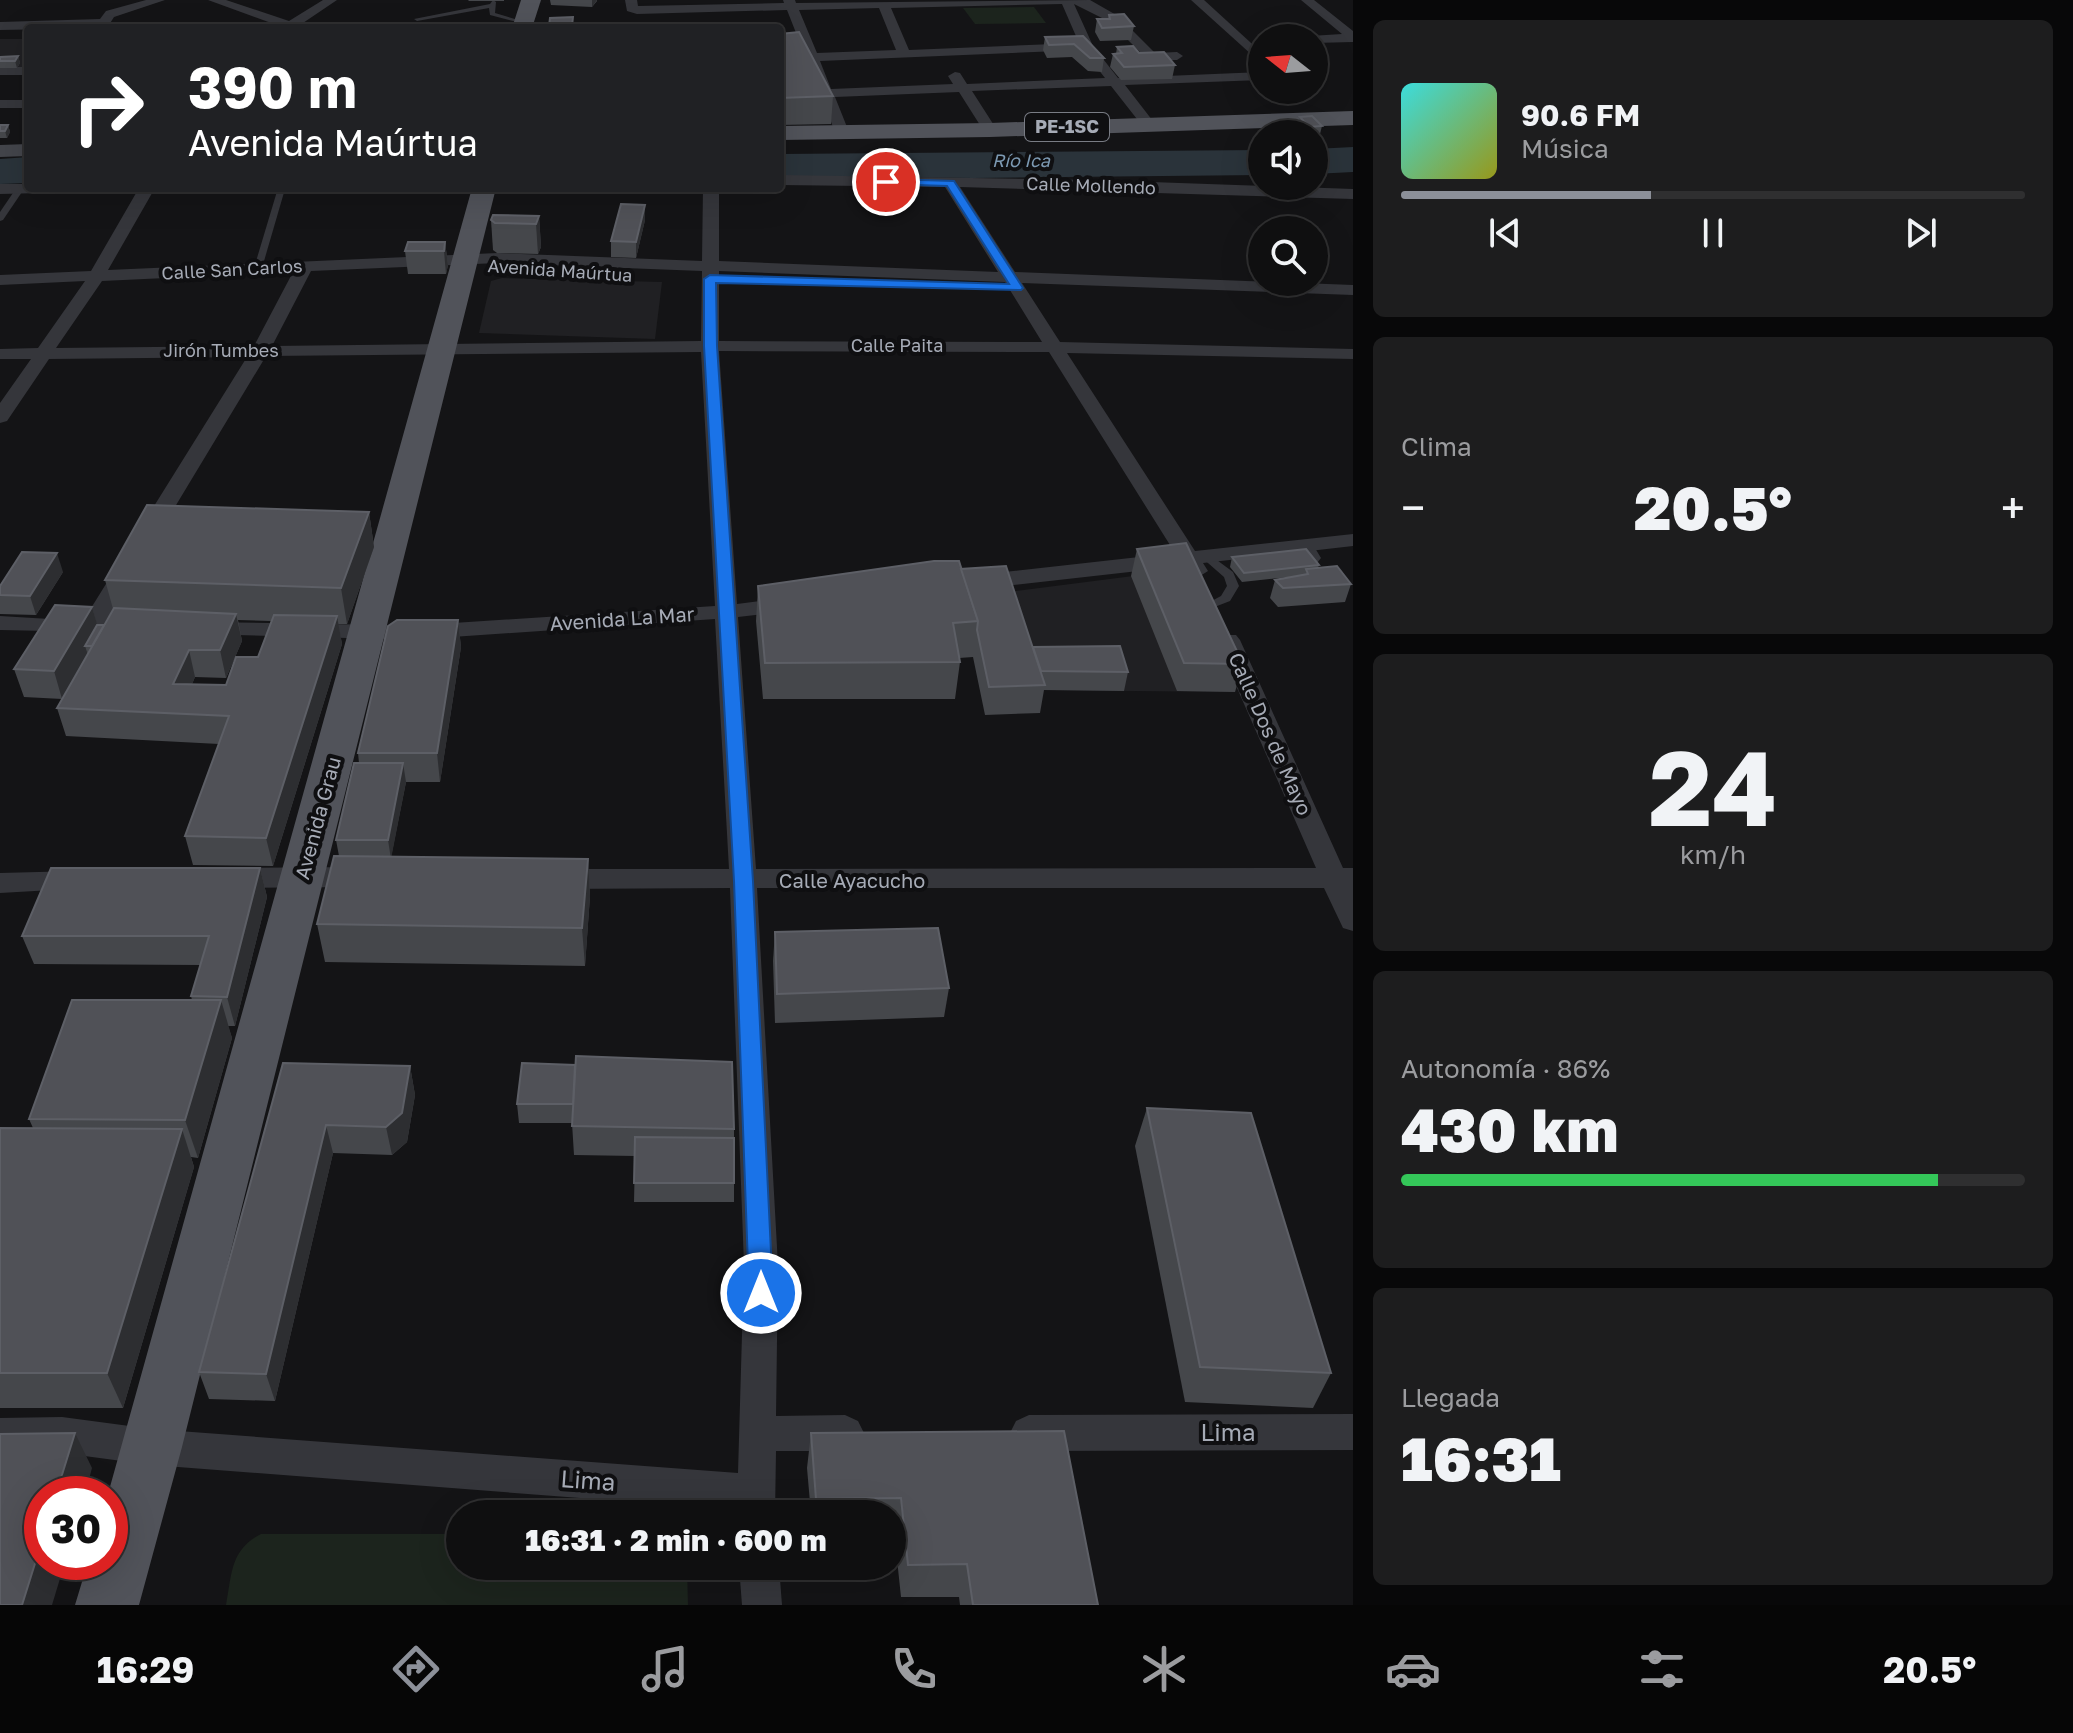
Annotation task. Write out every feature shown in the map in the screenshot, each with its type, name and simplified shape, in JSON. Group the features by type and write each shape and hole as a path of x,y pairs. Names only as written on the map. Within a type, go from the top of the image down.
{"main road":[{"path":"524,24 531,0"},
{"name":"PE-1SC","path":"784,133 990,130 1353,118"},
{"name":"Avenida Grau","path":"107,1605 152,1447 483,192"}],"street":[{"path":"103,24 110,14 159,0"},
{"path":"214,0 285,24"},
{"path":"298,24 331,0"},
{"path":"632,4 680,14 791,4 1082,0 1114,19 1152,57"},
{"path":"1197,0 1248,48"},
{"path":"1307,0 1353,38"},
{"path":"1067,1 1087,47"},
{"path":"791,4 842,132"},
{"path":"889,4 904,54"},
{"path":"0,26 24,26"},
{"path":"1328,39 1353,38"},
{"path":"1241,42 1248,42"},
{"path":"812,57 1087,47 1110,59 1177,56"},
{"path":"938,53 990,130"},
{"path":"1110,59 1114,82 1149,125"},
{"path":"0,71 24,71"},
{"path":"828,93 1248,77"},
{"path":"0,104 24,104"},
{"path":"0,151 24,150"},
{"name":"Calle Mollendo","path":"784,180 1094,185 1353,194"},
{"name":"Calle Dos de Mayo","path":"950,183 1053,347 1198,557 1212,604 1344,878 1353,921"},
{"path":"0,189 24,189"},
{"path":"0,417 96,277 145,192"},
{"name":"Lima","path":"711,192 710,346 743,881 761,1265 756,1500"},
{"name":"Avenida Maúrtua","path":"464,262 493,270 1353,290"},
{"name":"Calle San Carlos","path":"0,280 464,262"},
{"path":"91,627 260,351 305,266"},
{"name":"Avenida Maúrtua","path":"1014,283 1353,299"},
{"name":"Calle Paita","path":"441,349 1053,347 1353,354"},
{"name":"Jirón Tumbes","path":"0,354 441,349"},
{"path":"958,585 1198,557 1308,555 1353,540"},
{"name":"Avenida La Mar","path":"183,629 424,632 725,612 818,601"},
{"path":"0,623 122,627"},
{"path":"207,879 381,877"},
{"name":"Calle Ayacucho","path":"523,879 1344,878"},
{"path":"0,883 96,881"},
{"name":"Lima","path":"994,1433 1353,1432"},
{"path":"759,1434 884,1433"},
{"name":"Lima","path":"0,1436 62,1435 152,1447 714,1500"},
{"path":"760,1580 762,1605"}],"lane":[{"path":"417,19 493,4 492,14 518,24"},
{"path":"0,218 20,189"},
{"path":"258,268 280,192"},
{"path":"1198,557 1232,575 1232,590 1226,598 1212,604"}],"shaded area":[{"path":"1034,7 1046,23 975,24 963,8"},
{"path":"0,39 24,39 24,68 0,68"},
{"path":"502,278 662,282 655,339 479,333 491,281"},
{"path":"1180,570 1235,692 1033,690 1001,593"},
{"path":"261,1534 446,1534 446,1580 687,1580 688,1605 226,1605 234,1564 243,1547"}],"water":[{"path":"1353,147 1353,172 1328,173 1328,148"},
{"name":"Río Ica","path":"1248,150 1248,175 784,176 784,154"},
{"path":"24,157 24,183 0,184 0,159"}],"building":[{"path":"1124,14 1134,26 1102,28 1097,19 1110,19 1109,15"},
{"path":"573,17 572,24 549,24 550,18"},
{"path":"799,32 833,96 784,98 784,34"},
{"path":"1083,36 1104,58 1090,58 1074,44 1049,45 1045,37"},
{"path":"1133,46 1139,53 1164,52 1175,65 1124,67 1113,54 1122,53 1117,47"},
{"path":"18,56 15,61 0,61 0,57"},
{"path":"1312,116 1316,120 1303,120 1300,117"},
{"path":"621,204 645,205 636,242 611,241"},
{"path":"493,215 539,216 536,224 495,223 491,220"},
{"path":"408,242 445,242 444,251 405,251"},
{"path":"147,505 369,512 341,588 105,580"},
{"path":"1186,543 1243,664 1184,663 1137,549"},
{"path":"1306,549 1319,565 1244,573 1232,557"},
{"path":"22,552 57,553 30,596 0,595 0,586"},
{"path":"934,561 959,561 978,621 953,623 960,662 765,663 758,586"},
{"path":"1006,566 1045,685 989,687 977,630 978,621 961,569"},
{"path":"1337,566 1351,584 1283,588 1275,580 1308,574 1306,569"},
{"path":"55,605 92,607 54,671 14,669"},
{"path":"114,608 236,614 220,650 189,650 173,684 226,685 236,657 258,657 274,615 337,616 266,838 185,836 229,716 57,708"},
{"path":"397,620 458,620 437,753 358,753 388,626"},
{"path":"97,625 104,625 92,646 85,646"},
{"path":"1120,646 1128,672 1041,671 1033,647"},
{"path":"354,763 403,763 388,840 336,840"},
{"path":"334,856 588,859 582,928 317,924"},
{"path":"51,868 260,868 227,997 191,996 209,936 22,936"},
{"path":"938,928 949,988 777,994 775,932"},
{"path":"72,1000 221,1000 185,1120 29,1119"},
{"path":"576,1056 732,1062 734,1129 572,1126"},
{"path":"283,1063 410,1066 402,1113 386,1127 326,1125 266,1374 199,1372"},
{"path":"522,1063 575,1065 573,1104 517,1104"},
{"path":"1147,1108 1251,1113 1331,1373 1200,1367"},
{"path":"0,1128 182,1129 107,1373 0,1373"},
{"path":"635,1137 734,1138 734,1183 634,1183"},
{"path":"1064,1431 1098,1605 973,1605 967,1564 908,1565 906,1500 816,1499 811,1433"},
{"path":"75,1433 62,1476 24,1476 24,1580 30,1580 22,1605 0,1605 0,1434"}],"route":[{"path":"761,1293 743,881 710,346 710,279 1017,288 950,183 886,182"}]}
